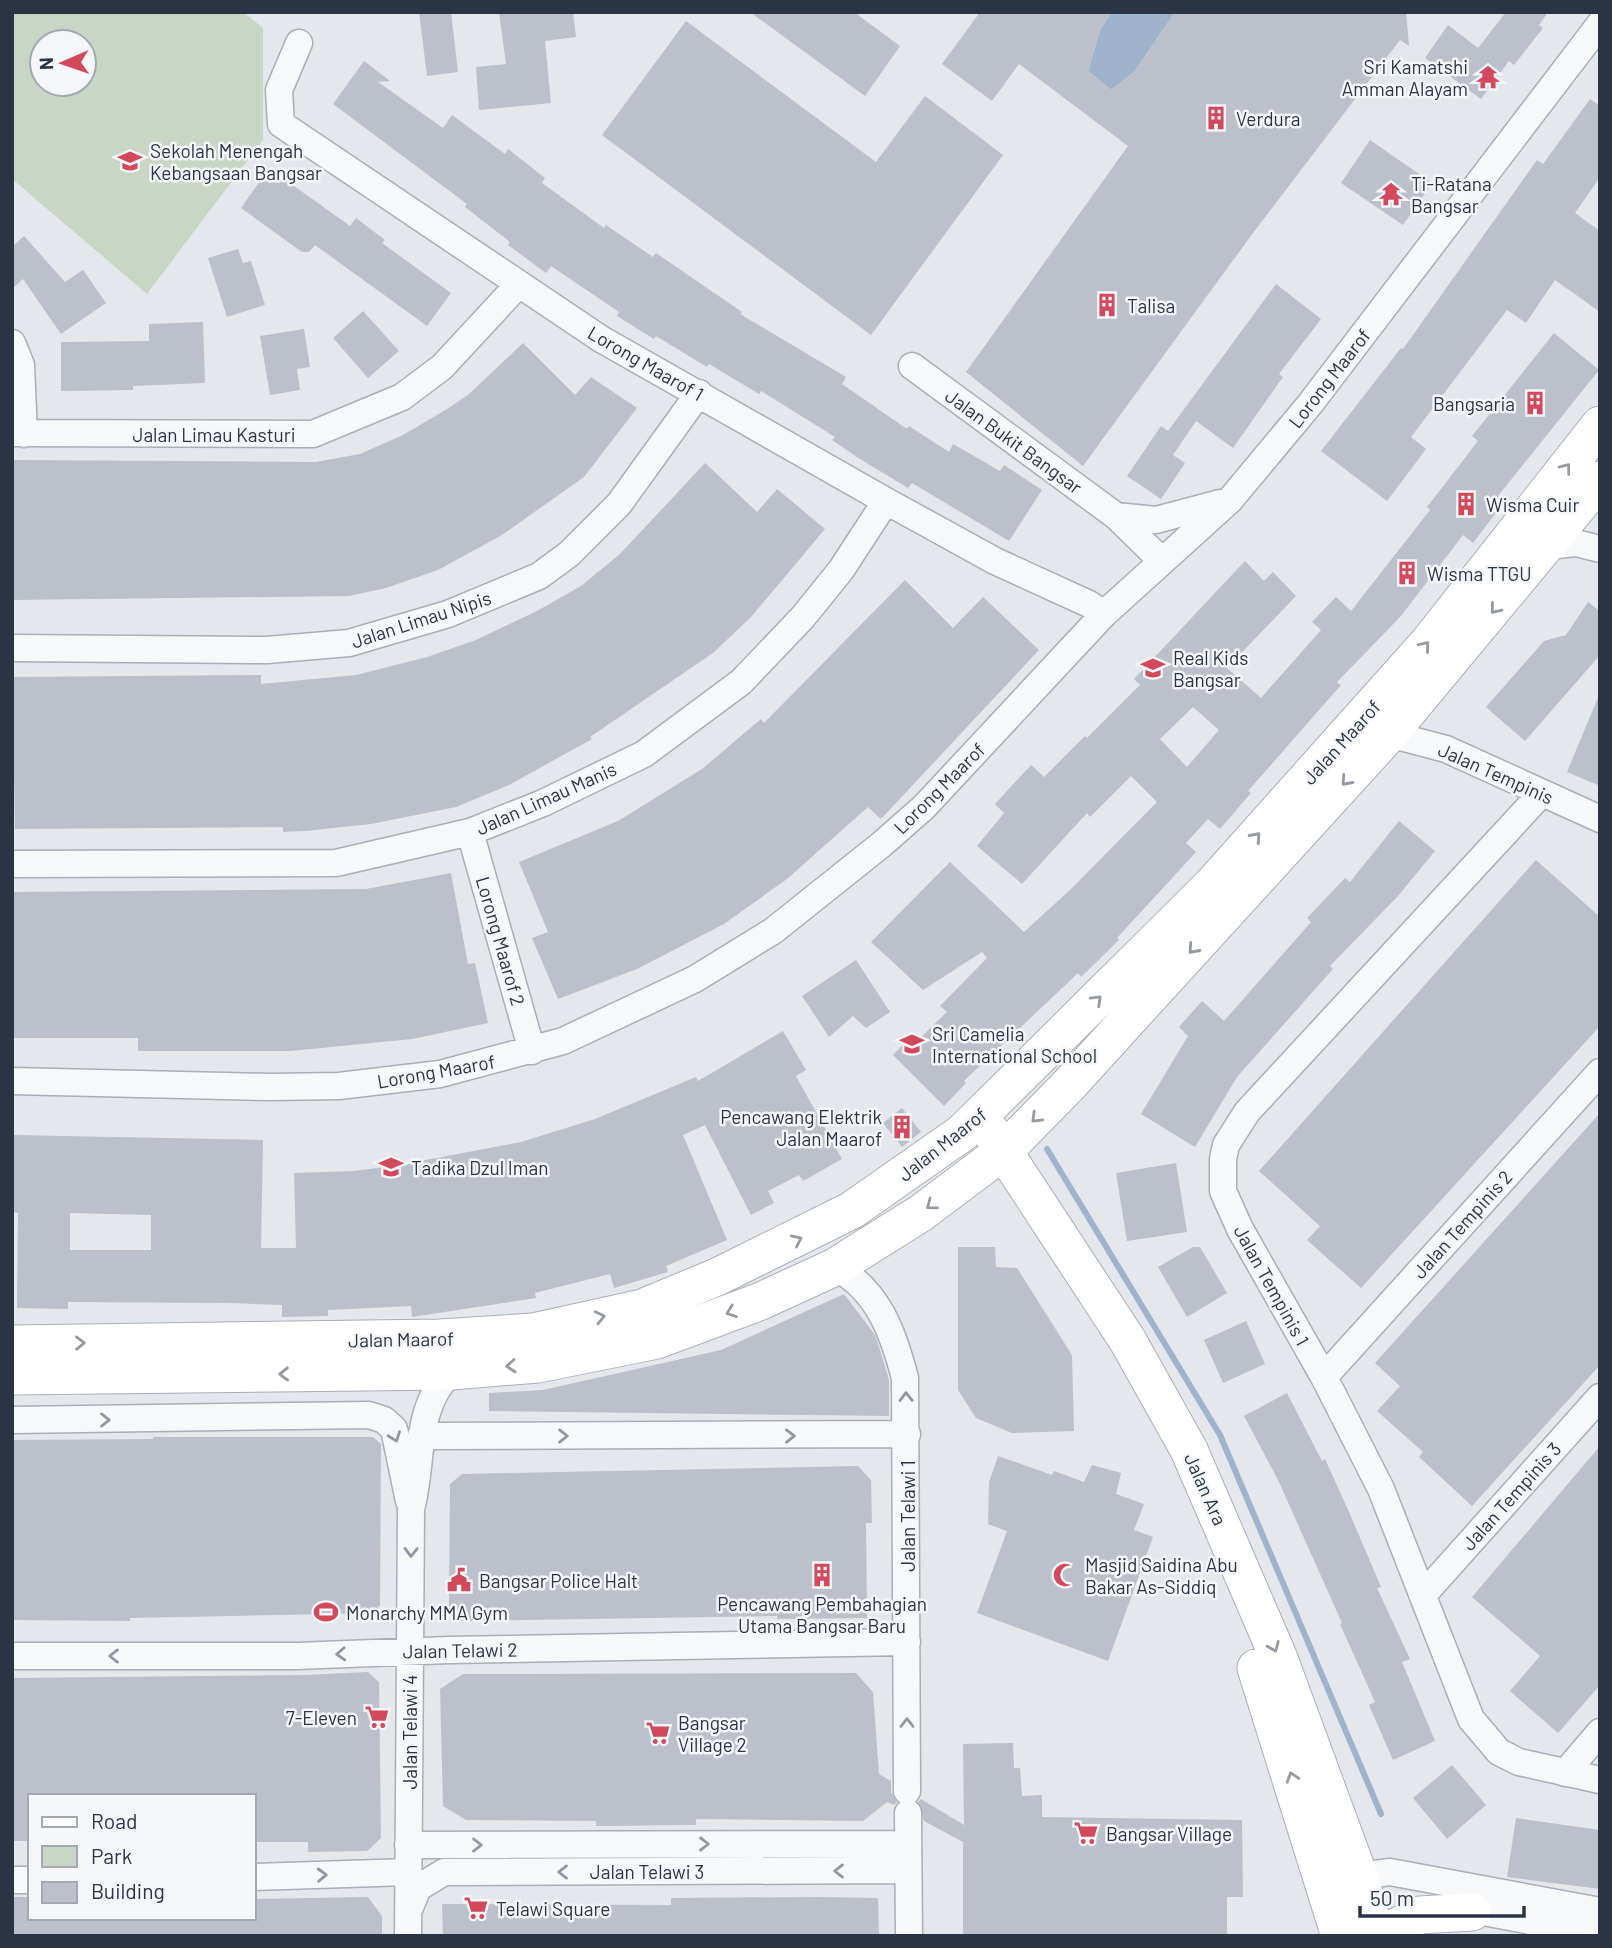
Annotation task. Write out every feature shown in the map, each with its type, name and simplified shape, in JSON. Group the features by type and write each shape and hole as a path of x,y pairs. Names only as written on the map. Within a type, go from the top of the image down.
{"main road":[{"name":"Jalan Maarof","path":"12,1344 485,1336 533,1332 642,1308 810,1234 881,1191 970,1126 1211,886 1381,698 1479,580 1600,425"},
{"name":"Jalan Maarof","path":"12,1376 452,1371 538,1364 657,1340 761,1301 835,1267 921,1213 995,1157 1067,1087 1389,734 1600,480"},
{"name":"Jalan Ara","path":"970,1126 1128,1341 1189,1450 1278,1656 1362,1886 1376,1936"},
{"name":"Jalan Ara","path":"995,1157 1173,1460 1255,1664 1304,1813 1340,1936"},
{"path":"1304,1813 1332,1863 1362,1886"},
{"path":"1392,1936 1396,1927 1420,1915 1472,1912"}],"street":[{"name":"Lorong Maarof","path":"12,1081 125,1086 339,1086 440,1074 563,1041 695,979 790,918 882,845 924,807 1104,614 1230,500 1310,404 1600,24"},
{"name":"Lorong Maarof 1","path":"299,43 279,90 281,124 601,339 995,561 1089,604 1104,614"},
{"name":"Jalan Limau Kasturi","path":"12,343 21,365 18,433 313,434 402,397 442,367 518,285"},
{"name":"Jalan Bukit Bangsar","path":"912,366 1116,516 1162,561"},
{"name":"Jalan Limau Nipis","path":"12,648 267,650 349,643 448,614 539,576 569,554 620,505 699,393"},
{"path":"1116,516 1156,520 1230,500"},
{"name":"Jalan Limau Manis","path":"12,864 336,863 470,832 543,803 644,754 740,682 811,607 841,570 886,501"},
{"path":"1547,546 1576,543 1600,549"},
{"name":"Jalan Tempinis","path":"1389,734 1446,749 1600,819"},
{"name":"Jalan Tempinis 1","path":"1542,793 1247,1112 1226,1145 1223,1191 1240,1229 1324,1377 1381,1489 1471,1719 1499,1752 1519,1762 1600,1780"},
{"name":"Lorong Maarof 2","path":"470,832 532,1051"},
{"name":"Jalan Tempinis 2","path":"1324,1377 1600,1072"},
{"name":"Jalan Telawi 1","path":"835,1267 858,1279 878,1308 896,1343 905,1378 909,1936"},
{"name":"Jalan Telawi 4","path":"408,1925 411,1509 419,1479 421,1436 428,1403 435,1390 452,1371"},
{"path":"356,1373 372,1386 375,1396 369,1415"},
{"name":"Jalan Tempinis 3","path":"1423,1595 1600,1397"},
{"path":"12,1420 369,1415 384,1420 394,1429 411,1509"},
{"path":"421,1436 907,1434"},
{"name":"Jalan Telawi 2","path":"12,1656 297,1656 409,1651 907,1642"},
{"path":"1565,1773 1600,1732"},
{"name":"Jalan Telawi 3","path":"408,1845 907,1857"},
{"name":"Jalan Telawi 3","path":"408,1925 418,1888 444,1872 907,1857"},
{"path":"256,1877 408,1872"},
{"path":"1362,1886 1390,1872 1600,1911"},
{"path":"1362,1886 1392,1887 1472,1912 1600,1934"}],"green space":[{"name":"Sekolah Menengah Kebangsaan Bangsar","path":"12,12 243,12 263,28 263,140 147,294 12,179"}],"water":[{"path":"1112,12 1175,12 1135,71 1111,90 1088,71 1100,30"}],"building":[{"path":"419,12 451,12 458,72 427,76"},
{"path":"499,12 573,12 576,37 545,41 551,103 479,110 476,67 506,64"},
{"path":"750,12 854,12 900,46 865,96"},
{"path":"980,12 1112,12 1100,30 1088,71 1111,90 1135,71 1175,12 1406,12 1409,46 1400,40 1250,237 1083,466 966,372 1128,146 1019,64 992,101 942,64"},
{"path":"1506,12 1548,12 1539,25 1543,28 1514,65 1509,61 1481,99 1425,58 1448,25 1478,48"},
{"path":"686,21 876,162 925,96 1003,155 871,335 602,135"},
{"path":"364,61 390,81 378,82 443,128 452,115 505,154 508,149 545,178 542,183 604,228 606,225 653,257 656,253 742,312 740,314 846,377 842,384 907,429 909,426 949,452 953,444 1000,471 1004,465 1042,490 1009,541 912,483 908,488 860,459 832,440 835,437 761,391 759,394 709,364 707,367 656,336 654,339 617,316 619,312 551,266 546,273 508,245 510,242 465,207 467,204 333,104"},
{"path":"1590,99 1600,106 1600,177 1575,213 1600,231 1600,312 1555,280 1526,323 1507,310 1411,437 1426,449 1387,501 1321,451 1401,348 1403,349 1537,160 1543,164"},
{"path":"1370,140 1432,183 1403,225 1341,183"},
{"path":"269,168 350,226 356,218 385,240 382,243 451,293 427,326 315,245 309,252 302,252 241,208"},
{"path":"24,236 65,282 83,270 106,303 61,334 23,279 12,289 12,247"},
{"path":"238,249 243,263 251,261 265,305 227,317 208,258"},
{"path":"1276,284 1321,319 1279,374 1283,377 1233,448 1196,421 1173,455 1185,463 1161,499 1127,476 1161,426 1168,431"},
{"path":"363,311 399,351 368,378 333,338"},
{"path":"203,322 205,383 133,386 133,390 61,391 61,342 149,341 149,324"},
{"path":"304,329 310,367 297,369 300,390 270,395 260,336"},
{"path":"1554,333 1599,370 1498,496 1505,501 1473,543 1463,535 1401,616 1337,682 1341,685 1248,791 1251,793 1220,829 1208,819 1186,843 1196,852 1117,938 1119,940 1081,977 1078,973 964,1081 966,1083 944,1106 893,1055 914,1033 920,1038 947,1012 940,1006 987,958 982,952 923,990 871,942 950,862 1024,932 1071,889 1157,802 1131,776 1090,817 1087,813 1022,884 977,846 1004,813 995,804 1031,765 1044,777 1085,736 1087,738 1140,685 1134,679 1245,561 1264,581 1273,572 1296,596 1227,668 1261,698 1321,630 1312,622 1336,597 1351,611 1430,510 1427,507 1478,441 1472,436","holes":["1193,707 1219,730 1187,767 1160,739"]},
{"path":"523,343 575,395 591,377 637,408 584,477 502,535 438,570 386,588 349,596 12,600 14,460 316,462 360,454 403,435 468,395"},
{"path":"705,463 757,512 777,489 825,529 751,617 713,653 590,737 592,739 509,785 456,807 371,824 305,831 283,832 283,827 15,829 12,677 261,675 261,684 356,675 427,657 476,640 537,611 581,586 620,554"},
{"path":"905,580 953,628 983,597 1039,650 881,819 868,807 787,879 724,924 637,969 558,999 532,938 548,932 519,862 618,821 702,769 761,719 764,723"},
{"path":"1588,602 1600,611 1600,655 1525,741 1486,707 1544,641 1566,635"},
{"path":"1600,695 1600,786 1567,772"},
{"path":"1399,821 1435,851 1398,896 1330,966 1333,969 1237,1077 1195,1147 1141,1114 1188,1036 1179,1027 1202,1001 1224,1021 1311,922 1307,918 1345,878 1350,882"},
{"path":"1536,860 1600,917 1600,1026 1361,1288 1307,1240 1320,1226 1259,1171"},
{"path":"451,873 468,964 475,963 488,1023 412,1039 291,1051 138,1051 138,1038 12,1038 12,892 366,889"},
{"path":"856,960 890,1012 866,1028 853,1016 829,1037 802,996"},
{"path":"783,1031 806,1070 796,1076 842,1159 803,1181 799,1175 768,1191 774,1203 751,1215 705,1125 683,1135 727,1240 666,1266 668,1272 614,1288 610,1274 535,1293 536,1298 412,1317 411,1306 328,1310 328,1316 282,1317 282,1305 227,1303 68,1302 68,1309 17,1308 18,1213 12,1212 12,1135 263,1140 261,1248 296,1248 294,1173 354,1171 400,1165 521,1142 595,1119 696,1077 698,1081","holes":["70,1213 151,1215 151,1250 70,1250"]},
{"name":"Pencawang Elektrik Jalan Maarof","path":"902,1108 921,1132 902,1147 883,1123"},
{"path":"1600,1113 1600,1365 1472,1506 1419,1457 1423,1452 1377,1411 1400,1386 1375,1363"},
{"path":"1176,1163 1187,1232 1127,1241 1116,1173"},
{"path":"958,1247 995,1247 996,1267 1017,1268 1072,1355 1074,1431 1012,1433 976,1418 958,1390"},
{"path":"1193,1247 1200,1247 1227,1293 1187,1317 1158,1267"},
{"path":"844,1294 875,1335 889,1380 889,1416 489,1411 489,1393 543,1390 721,1350"},
{"path":"1246,1321 1265,1364 1223,1383 1204,1340"},
{"path":"1287,1393 1322,1461 1325,1459 1381,1587 1377,1588 1410,1659 1402,1662 1435,1741 1393,1760 1369,1705 1375,1702 1340,1624 1342,1623 1278,1480 1244,1416"},
{"path":"373,1437 381,1444 380,1605 374,1613 130,1618 130,1621 12,1620 12,1440"},
{"path":"1600,1446 1600,1685 1558,1733 1510,1691 1540,1656 1472,1597"},
{"name":"Masjid Saidina Abu Bakar As-Siddiq","path":"998,1456 1052,1475 1054,1471 1084,1482 1092,1465 1121,1473 1116,1494 1144,1504 1134,1530 1153,1537 1108,1661 977,1613 1007,1531 988,1524 989,1482"},
{"path":"858,1466 871,1480 872,1523 866,1523 867,1618 777,1619 777,1616 461,1621 449,1608 450,1484 462,1474"},
{"path":"368,1672 379,1682 381,1838 367,1851 308,1852 308,1842 256,1842 256,1794 28,1794 28,1841 12,1841 12,1678"},
{"name":"Bangsar Village 2","path":"856,1673 873,1692 879,1774 891,1781 891,1792 897,1802 894,1805 887,1802 863,1821 696,1819 696,1825 596,1826 596,1821 466,1820 443,1806 440,1689 463,1674"},
{"name":"Bangsar Village","path":"1013,1743 1014,1768 1020,1768 1022,1796 1042,1795 1042,1817 1242,1820 1243,1897 1227,1897 1227,1936 963,1936 963,1842 924,1821 918,1802 921,1799 964,1825 963,1744"},
{"path":"1452,1765 1486,1805 1447,1839 1413,1798"},
{"path":"1516,1818 1600,1830 1600,1889 1507,1877"},
{"path":"12,1897 28,1897 28,1920 256,1920 256,1899 368,1897 382,1916 382,1936 12,1936"},
{"path":"671,1898 878,1898 879,1936 443,1936 442,1904 671,1905"}],"waterway":[{"path":"1047,1149 1220,1435 1381,1814"}],"place":[{"name":"Sri Kamatshi Amman Alayam","path":"1488,77"},
{"name":"Verdura","path":"1216,118"},
{"name":"Sekolah Menengah Kebangsaan Bangsar","path":"130,161"},
{"name":"Ti-Ratana Bangsar","path":"1391,194"},
{"name":"Talisa","path":"1107,305"},
{"name":"Bangsaria","path":"1535,403"},
{"name":"Wisma Cuir","path":"1466,504"},
{"name":"Wisma TTGU","path":"1407,573"},
{"name":"Real Kids Bangsar","path":"1153,668"},
{"name":"Sri Camelia International School","path":"912,1044"},
{"name":"Pencawang Elektrik Jalan Maarof","path":"902,1127"},
{"name":"Tadika Dzul Iman","path":"391,1167"},
{"name":"Pencawang Pembahagian Utama Bangsar Baru","path":"822,1575"},
{"name":"Masjid Saidina Abu Bakar As-Siddiq","path":"1065,1575"},
{"name":"Bangsar Police Halt","path":"459,1580"},
{"name":"Monarchy MMA Gym","path":"326,1612"},
{"name":"7-Eleven","path":"377,1717"},
{"name":"Bangsar Village 2","path":"658,1733"},
{"name":"Bangsar Village","path":"1086,1833"},
{"name":"Telawi Square","path":"476,1908"}]}
